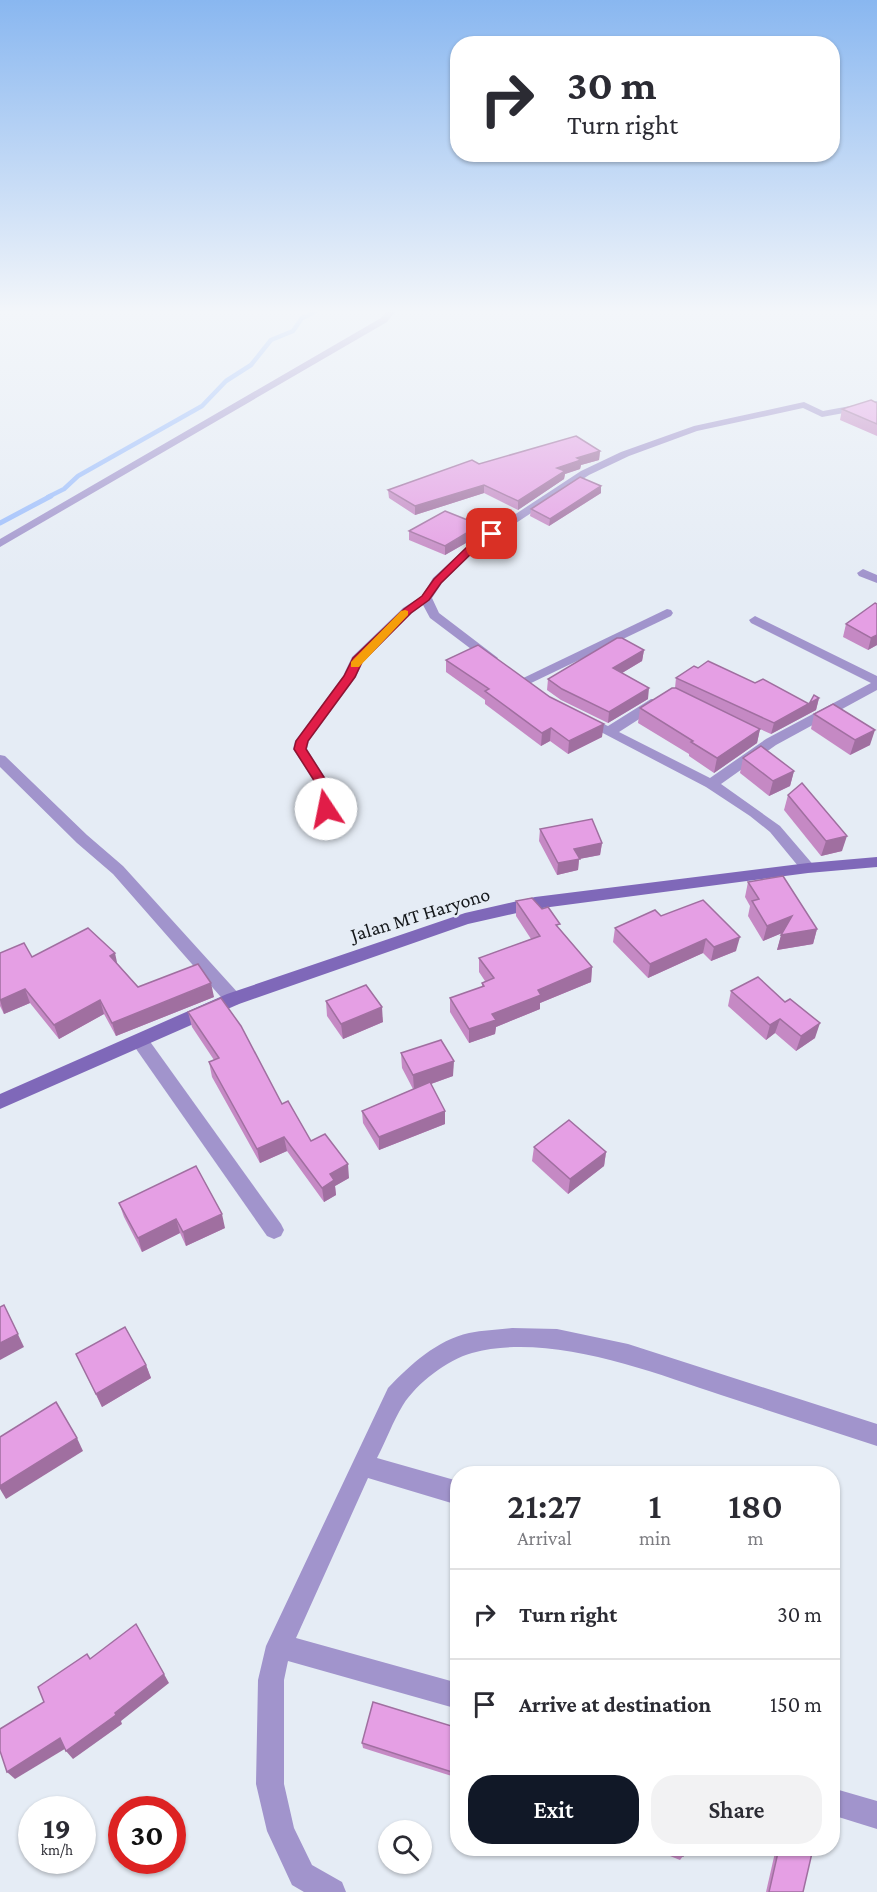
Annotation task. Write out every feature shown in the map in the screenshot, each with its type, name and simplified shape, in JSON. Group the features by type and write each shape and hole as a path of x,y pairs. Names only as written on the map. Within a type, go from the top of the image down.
{"main road":[{"name":"Jalan MT Haryono","path":"0,1102 233,999 414,935 495,911 535,903 808,868 877,862"}],"street":[{"path":"0,544 246,400"},
{"path":"326,809 323,785 300,749 302,741 349,677 357,660 407,611 426,598 437,581 474,546 585,473 625,454 694,429 804,405 822,414 877,404"},
{"path":"863,573 877,579"},
{"path":"426,598 434,615 539,693"},
{"path":"514,675 667,613"},
{"path":"755,621 877,683"},
{"path":"711,784 766,740 877,683"},
{"path":"609,732 666,696"},
{"path":"574,715 711,784 775,829 808,868"},
{"path":"0,759 82,839 118,870 233,999"},
{"path":"140,1041 274,1230"},
{"path":"332,1892 302,1875 281,1831 270,1784 271,1680 279,1646 362,1465 396,1396 418,1372 442,1356 469,1343 512,1338 557,1339 628,1354 877,1435"},
{"path":"362,1465 450,1491"},
{"path":"279,1646 450,1694"},
{"path":"840,1803 877,1815"}],"building":[{"path":"872,400 877,403 877,424 842,409"},
{"path":"576,436 600,451 577,458 581,460 557,468 565,471 518,501 484,485 415,506 388,490 472,460 479,464"},
{"path":"580,477 601,486 550,519 531,509"},
{"path":"445,511 480,525 445,546 409,531"},
{"path":"875,603 877,604 877,635 871,638 846,624"},
{"path":"617,638 622,638 644,650 613,668 649,688 609,712 562,689 548,679"},
{"path":"478,645 550,697 604,724 569,741 551,728 542,733 485,691 489,689 446,660"},
{"path":"708,661 755,683 763,679 809,704 774,723 676,678 694,666 698,668"},
{"path":"672,688 760,729 717,758 640,708"},
{"path":"814,695 819,698 809,703"},
{"path":"833,704 875,730 855,740 814,714"},
{"path":"761,746 794,771 773,781 743,758"},
{"path":"802,783 847,836 826,841 788,795"},
{"path":"592,819 602,843 574,849 580,859 558,863 540,829"},
{"path":"783,876 817,929 781,935 792,916 767,926 752,901 759,899 748,882"},
{"path":"532,898 542,909 548,907 560,924 556,925 592,967 538,990 541,995 492,1014 496,1020 469,1029 450,998 484,986 482,983 494,978 479,958 540,936 516,901"},
{"path":"703,900 740,937 714,947 706,939 650,964 615,928 655,910 661,916"},
{"path":"88,928 115,953 110,956 138,987 198,964 211,983 112,1023 100,1000 54,1025 25,989 0,1000 0,953 24,943 32,957"},
{"path":"758,977 785,1002 790,999 820,1023 801,1036 780,1019 770,1025 731,991"},
{"path":"366,985 382,1007 341,1024 326,1001"},
{"path":"221,998 241,1026 282,1104 288,1101 311,1141 325,1134 348,1164 330,1174 334,1180 322,1188 284,1137 257,1149 209,1062 219,1058 188,1012"},
{"path":"441,1040 454,1061 413,1075 401,1053"},
{"path":"430,1082 445,1111 379,1137 362,1111"},
{"path":"569,1120 606,1152 570,1179 534,1147"},
{"path":"196,1166 222,1214 183,1232 176,1219 138,1238 119,1203"},
{"path":"4,1305 18,1334 0,1343 0,1307"},
{"path":"125,1327 146,1365 96,1394 76,1354"},
{"path":"56,1402 77,1438 0,1486 0,1437"},
{"path":"136,1624 164,1674 115,1713 116,1715 66,1751 60,1738 7,1772 0,1751 0,1729 44,1702 38,1687 87,1654 90,1659"},
{"path":"373,1702 450,1726 450,1771 362,1743"},
{"path":"777,1856 811,1856 803,1892 769,1892"}],"waterway":[{"path":"48,497 64,489 78,476 202,406 207,400"},
{"path":"0,523 51,496"}],"slow traffic":[{"path":"355,664 405,613"}],"route":[{"path":"326,809 323,785 300,749 302,741 349,677 357,660 407,611 426,598 437,581 474,546 492,534"}]}
